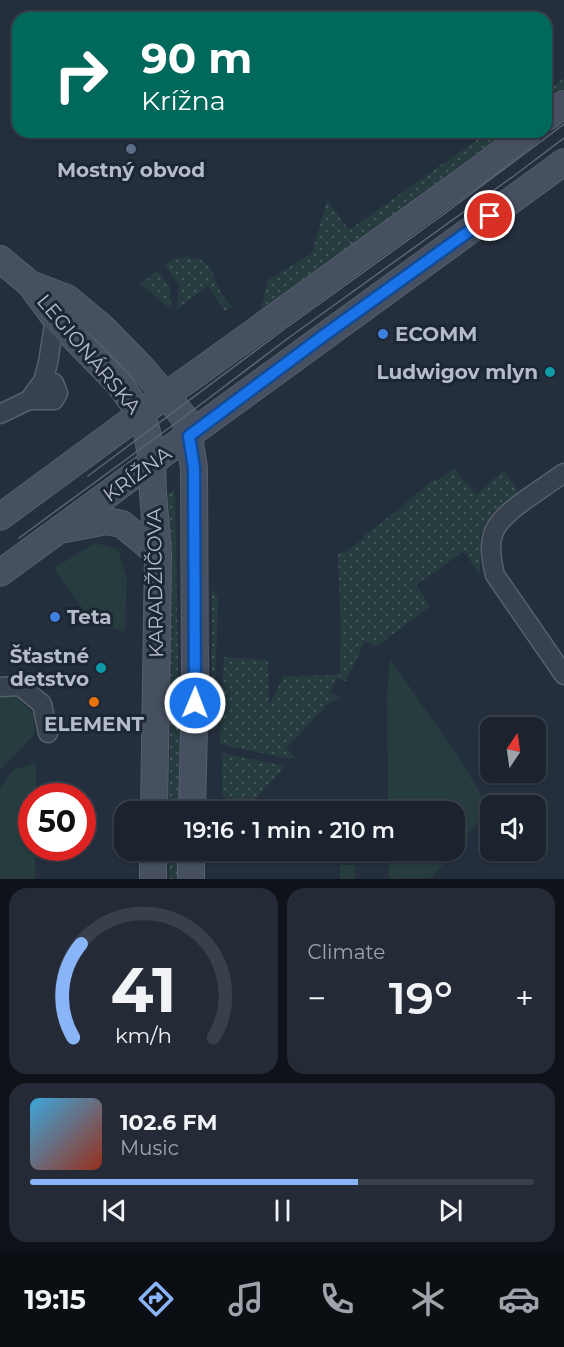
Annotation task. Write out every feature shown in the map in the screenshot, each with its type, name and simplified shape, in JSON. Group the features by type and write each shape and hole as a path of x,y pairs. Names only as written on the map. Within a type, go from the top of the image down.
{"street":[{"path":"552,113 564,104"},
{"path":"0,517 520,138"},
{"name":"KRÍŽNA","path":"0,573 564,162"},
{"name":"LEGIONÁRSKA","path":"0,259 30,284 55,318 120,386 141,414 147,432 152,462"},
{"name":"LEGIONÁRSKA","path":"30,284 67,298 103,328 166,394"},
{"path":"0,414 28,400 54,400 58,393 54,383 43,381 55,318"},
{"name":"KARADŽIČOVA","path":"166,394 184,417 194,468 195,683 192,801"},
{"name":"KARADŽIČOVA","path":"152,462 158,554 154,801"},
{"path":"564,473 506,514 495,528 491,546 495,575 564,675"},
{"path":"61,530 107,521 122,524 158,554"},
{"path":"0,687 20,686 42,704 48,734"},
{"path":"153,861 153,879"},
{"path":"191,861 191,879"}],"green space":[{"path":"564,78 564,90 552,99 552,87"},
{"path":"479,138 498,138 281,296 261,308 268,280 312,253 327,200 349,230"},
{"path":"184,257 201,260 209,266 220,291 232,307 225,311 208,286 177,309 179,285 165,265 173,259"},
{"path":"157,271 170,287 171,309 140,284"},
{"path":"454,468 476,495 504,470 519,492 493,512 480,535 480,572 478,573 464,551 416,585 430,606 376,647 365,641 346,681 336,678 331,694 341,696 326,706 286,748 296,758 285,758 220,744 224,657 268,660 269,705 284,676 340,675 338,554 347,551 435,479 437,481"},
{"path":"175,489 179,801 169,801 166,495"},
{"path":"95,543 118,549 127,579 125,632 91,622 54,568"},
{"path":"212,590 217,594 218,600 215,686 213,689 212,687"},
{"path":"390,659 460,759 481,795 480,819 465,838 465,801 388,801 387,696"},
{"path":"0,693 14,695 33,713 35,734 0,770"},
{"path":"222,753 285,766 256,798 248,801 234,801 222,796"},
{"path":"36,763 36,783 18,783 18,861 35,861 35,879 0,879 0,788 13,770"},
{"path":"169,861 178,861 178,879 169,879"},
{"path":"389,861 445,861 431,878 389,879"},
{"path":"340,865 355,865 355,879 340,879"}],"tram line":[{"path":"552,133 564,124"},
{"path":"88,476 545,138"},
{"path":"19,538 287,339 564,138"}],"place":[{"name":"Mostný obvod","path":"131,149"},
{"name":"ECOMM","path":"383,334"},
{"name":"Ludwigov mlyn","path":"550,372"},
{"name":"Teta","path":"55,617"},
{"name":"Šťastné detstvo","path":"101,668"},
{"name":"ELEMENT","path":"94,702"}],"route":[{"path":"195,703 194,468 189,436 490,216"}]}
